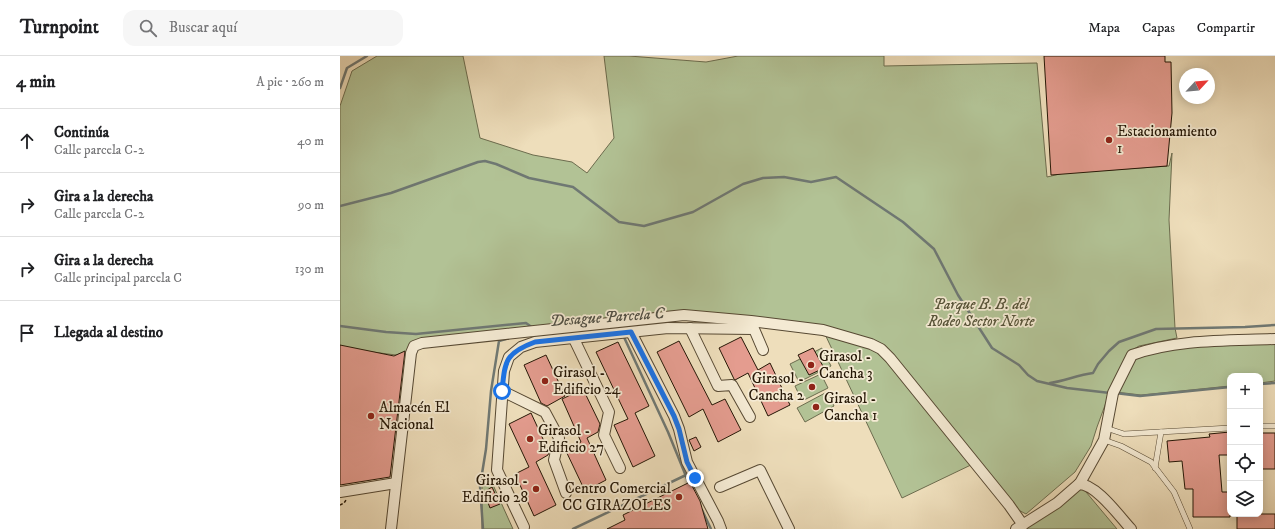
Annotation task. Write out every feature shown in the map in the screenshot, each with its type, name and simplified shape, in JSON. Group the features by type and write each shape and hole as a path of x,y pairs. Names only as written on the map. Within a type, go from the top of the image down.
{"street":[{"path":"391,529 411,353 414,346 422,343 684,315 751,321 823,330 871,344 882,349 890,358 1009,505 1019,527 1057,503 1079,484 1104,440 1113,393 1132,355 1144,351 1197,342 1275,339"},
{"path":"524,527 497,470 504,371 508,357 521,347 535,342 668,328 690,328 754,329 763,350"},
{"path":"690,328 718,386 732,385 750,418"},
{"path":"631,332 674,416 679,429 687,462 721,529"},
{"path":"574,339 609,412 604,435 620,468"},
{"path":"502,391 545,412 559,438 554,460 566,493"},
{"path":"720,487 760,470 789,529"},
{"path":"340,492 396,483"},
{"path":"1079,484 1094,490 1130,529"}],"lane":[{"path":"1263,426 1275,426"},
{"path":"1106,428 1124,434 1227,428"},
{"path":"1155,468 1161,432"},
{"path":"1104,440 1121,446 1151,462 1174,492 1190,529"}],"green space":[{"name":"Parque B. B. del Rodeo Sector Norte","path":"377,56 463,56 480,138 533,155 572,162 587,173 614,138 604,56 629,56 706,62 738,56 884,56 884,66 1037,63 1047,177 1064,173 1169,166 1172,153 1169,220 1175,328 1177,338 1139,346 1129,352 1111,389 1091,446 1075,472 1026,514 1009,505 975,463 902,498 823,330 678,318 446,340 396,355 340,348 340,106 352,71"},
{"path":"1275,340 1275,381 1263,383 1263,373 1227,373 1227,386 1141,395 1116,392 1133,356 1172,347"},
{"name":"Girasol - Cancha 3","path":"822,348 831,366 799,382 790,364"},
{"name":"Girasol - Cancha 2","path":"821,374 828,388 802,401 795,386"},
{"name":"Girasol - Cancha 1","path":"827,392 834,406 805,422 797,408"},
{"path":"489,476 513,529 482,529 482,479"},
{"path":"1081,486 1117,529 1024,529"}],"building":[{"name":"Estacionamiento 1","path":"1044,56 1165,56 1165,62 1171,62 1172,113 1167,166 1051,175"},
{"path":"741,337 758,370 770,363 790,405 768,416 748,373 735,380 734,379 719,348"},
{"path":"679,341 712,405 725,399 741,430 718,442 703,409 689,417 657,352"},
{"path":"618,342 649,406 635,413 655,456 633,467 614,425 628,419 596,352"},
{"name":"Almacén El Nacional","path":"340,345 394,356 405,351 390,477 340,485"},
{"path":"813,348 824,368 809,375 798,355"},
{"name":"Girasol - Edificio 24","path":"546,355 565,396 547,406 541,403 524,365"},
{"path":"583,389 600,424 598,432 587,438 606,480 585,491 565,449 581,442 562,399"},
{"path":"531,413 549,452 548,455 536,462 556,505 534,516 515,474 529,467 509,424"},
{"path":"1227,432 1227,455 1219,455 1222,492 1227,492 1227,517 1193,517 1193,489 1185,489 1182,461 1169,462 1167,441 1210,437 1209,434"},
{"path":"1263,433 1275,433 1275,469 1263,469"},
{"path":"696,437 701,447 694,451 689,440"},
{"name":"Centro Comercial CC GIRAZOLES","path":"690,482 700,501 708,529 607,529 625,520 623,515"},
{"path":"492,487 500,504 490,508 484,492"},
{"path":"1263,514 1275,514 1275,529 1237,529 1237,517 1263,517"}],"waterway":[{"path":"340,88 347,68 367,56"},
{"path":"340,206 391,193 478,162 485,161 529,178 573,187 619,222 644,226 693,212 743,184 763,178 784,177 811,182 836,177 903,222 934,249 958,295 992,348 1019,365 1028,375 1037,381 1067,388 1110,393"},
{"name":"Desague Parcela C","path":"340,326 416,334 526,323 533,328"},
{"name":"Desague Parcela C","path":"590,330 667,323"},
{"path":"1050,383 1093,373 1098,364 1119,342 1156,329 1275,325"},
{"path":"623,335 668,432 690,486"},
{"path":"483,529 480,486 486,449 491,391 499,341 509,338"},
{"path":"1263,384 1275,383"},
{"path":"1115,393 1140,396 1227,387"},
{"path":"573,529 686,475"},
{"path":"702,510 711,529"}],"place":[{"name":"Estacionamiento 1","path":"1109,140"},
{"name":"Girasol - Cancha 3","path":"811,365"},
{"name":"Girasol - Edificio 24","path":"545,381"},
{"name":"Girasol - Cancha 2","path":"812,387"},
{"name":"Girasol - Cancha 1","path":"816,407"},
{"name":"Almacén El Nacional","path":"371,416"},
{"name":"Girasol - Edificio 27","path":"530,439"},
{"name":"Girasol - Edificio 28","path":"536,489"},
{"name":"Centro Comercial CC GIRAZOLES","path":"679,497"}],"route":[{"path":"502,391 504,371 508,357 521,347 535,342 631,332 674,416 679,429 687,462 695,478"}]}
